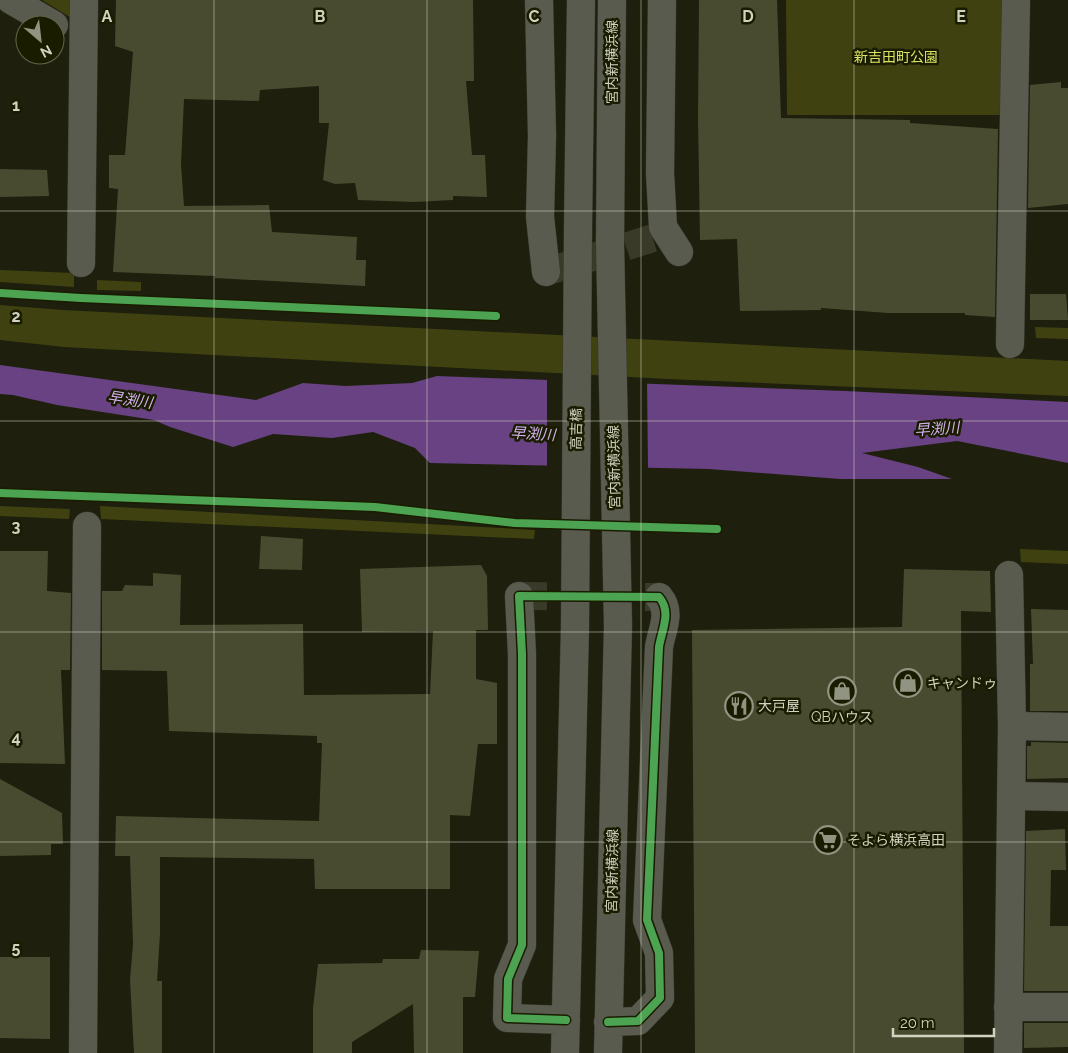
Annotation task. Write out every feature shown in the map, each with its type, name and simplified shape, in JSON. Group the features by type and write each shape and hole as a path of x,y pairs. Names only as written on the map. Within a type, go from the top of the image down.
{"street":[{"path":"11,0 37,15"},
{"path":"82,262 84,0"},
{"path":"539,0 542,136 540,217 546,272"},
{"name":"高吉橋","path":"566,1020 575,626 581,0"},
{"name":"宮内新横浜線","path":"608,1053 618,625 610,242 612,0"},
{"path":"662,0 658,232 679,252"},
{"path":"1010,344 1016,0"},
{"path":"65,31 84,42"},
{"path":"83,1053 87,526"},
{"path":"1008,1053 1012,726 1009,575"},
{"path":"519,596 522,654 522,945 508,979 507,1018 566,1020 565,1053"},
{"path":"608,1022 638,1020 660,998 659,953 647,920 659,647 667,618 665,604 658,596"},
{"path":"1012,726 1068,727"},
{"path":"1011,796 1068,797"},
{"path":"1008,1007 1068,1007"}],"green space":[{"path":"42,0 73,0 73,19"},
{"name":"新吉田町公園","path":"786,0 1006,0 1005,115 787,115"},
{"path":"0,270 74,273 74,287 0,282"},
{"path":"97,280 141,282 141,291 97,290"},
{"path":"0,305 63,310 1068,361 1068,396 668,379 64,347 0,340"},
{"path":"1035,327 1068,328 1068,339 1036,338"},
{"path":"0,506 70,509 69,519 0,516"},
{"path":"100,506 535,530 534,539 101,519"},
{"path":"1020,549 1068,551 1068,564 1021,562"}],"water":[{"name":"早渕川","path":"0,365 256,400 303,383 346,386 412,383 437,376 846,391 1068,402 1068,463 957,441 862,453 918,467 952,479 840,479 709,469 430,463 415,448 373,432 332,438 273,434 233,447 154,420 0,394"}],"pier":[{"path":"547,377 647,381 648,470 547,468"}],"building":[{"path":"116,0 473,0 474,81 466,81 472,155 485,155 487,197 453,196 453,200 414,202 358,200 355,183 335,184 323,180 329,123 319,123 319,86 260,90 259,101 184,99 181,164 184,206 269,205 272,232 357,237 356,260 366,260 365,286 215,278 215,276 113,272 118,189 109,188 109,155 125,155 133,52 115,46"},
{"path":"699,0 777,0 781,118 910,120 910,123 998,129 995,317 965,315 965,313 888,313 821,308 821,310 740,311 737,239 700,240"},
{"path":"1061,82 1061,88 1068,88 1068,204 1028,208 1030,85"},
{"path":"0,169 47,170 49,196 0,197"},
{"path":"1030,294 1066,294 1068,320 1030,320"},
{"path":"261,536 303,539 302,570 259,569"},
{"path":"0,551 48,551 47,591 71,593 70,670 61,670 65,764 0,763"},
{"path":"481,565 487,576 488,630 476,630 476,679 497,683 497,744 478,744 470,816 450,815 450,889 315,889 314,859 160,857 160,934 157,981 162,981 162,1053 134,1053 130,980 133,944 130,856 115,856 116,816 319,821 322,743 317,743 317,736 169,731 167,671 102,670 102,591 122,591 125,585 153,586 153,573 181,575 180,625 303,624 304,695 430,694 433,631 362,632 360,569"},
{"name":"そよら横浜高田","path":"904,569 990,571 991,612 961,611 964,1053 695,1053 692,630 902,627"},
{"path":"1031,609 1068,610 1068,711 1030,711 1030,664 1033,664"},
{"path":"1031,742 1068,743 1068,778 1027,779 1027,746 1031,746"},
{"path":"0,779 62,813 63,844 51,844 51,855 0,856"},
{"path":"1065,829 1066,870 1051,870 1050,926 1068,926 1068,991 1024,991 1026,831"},
{"path":"421,950 479,951 475,997 463,997 463,1053 414,1053 413,1004 352,1042 352,1053 313,1053 313,1008 318,964 382,963 383,959 419,959"},
{"path":"0,957 50,957 50,1039 0,1038"},
{"path":"1024,1023 1068,1023 1068,1047 1024,1048"}],"tunnel":[{"path":"546,272 653,238"},
{"path":"519,596 659,597"}],"cycle path":[{"path":"0,293 496,316"},
{"path":"0,493 375,507 515,523 717,529"},
{"path":"566,1020 507,1018 508,979 522,945 522,654 519,596 659,597 663,603 666,615 659,647 647,920 659,953 660,998 638,1021 608,1022"}],"place":[{"name":"キャンドゥ","path":"908,683"},
{"name":"QBハウス","path":"842,691"},
{"name":"大戸屋","path":"739,706"},
{"name":"そよら横浜高田","path":"828,840"}]}
